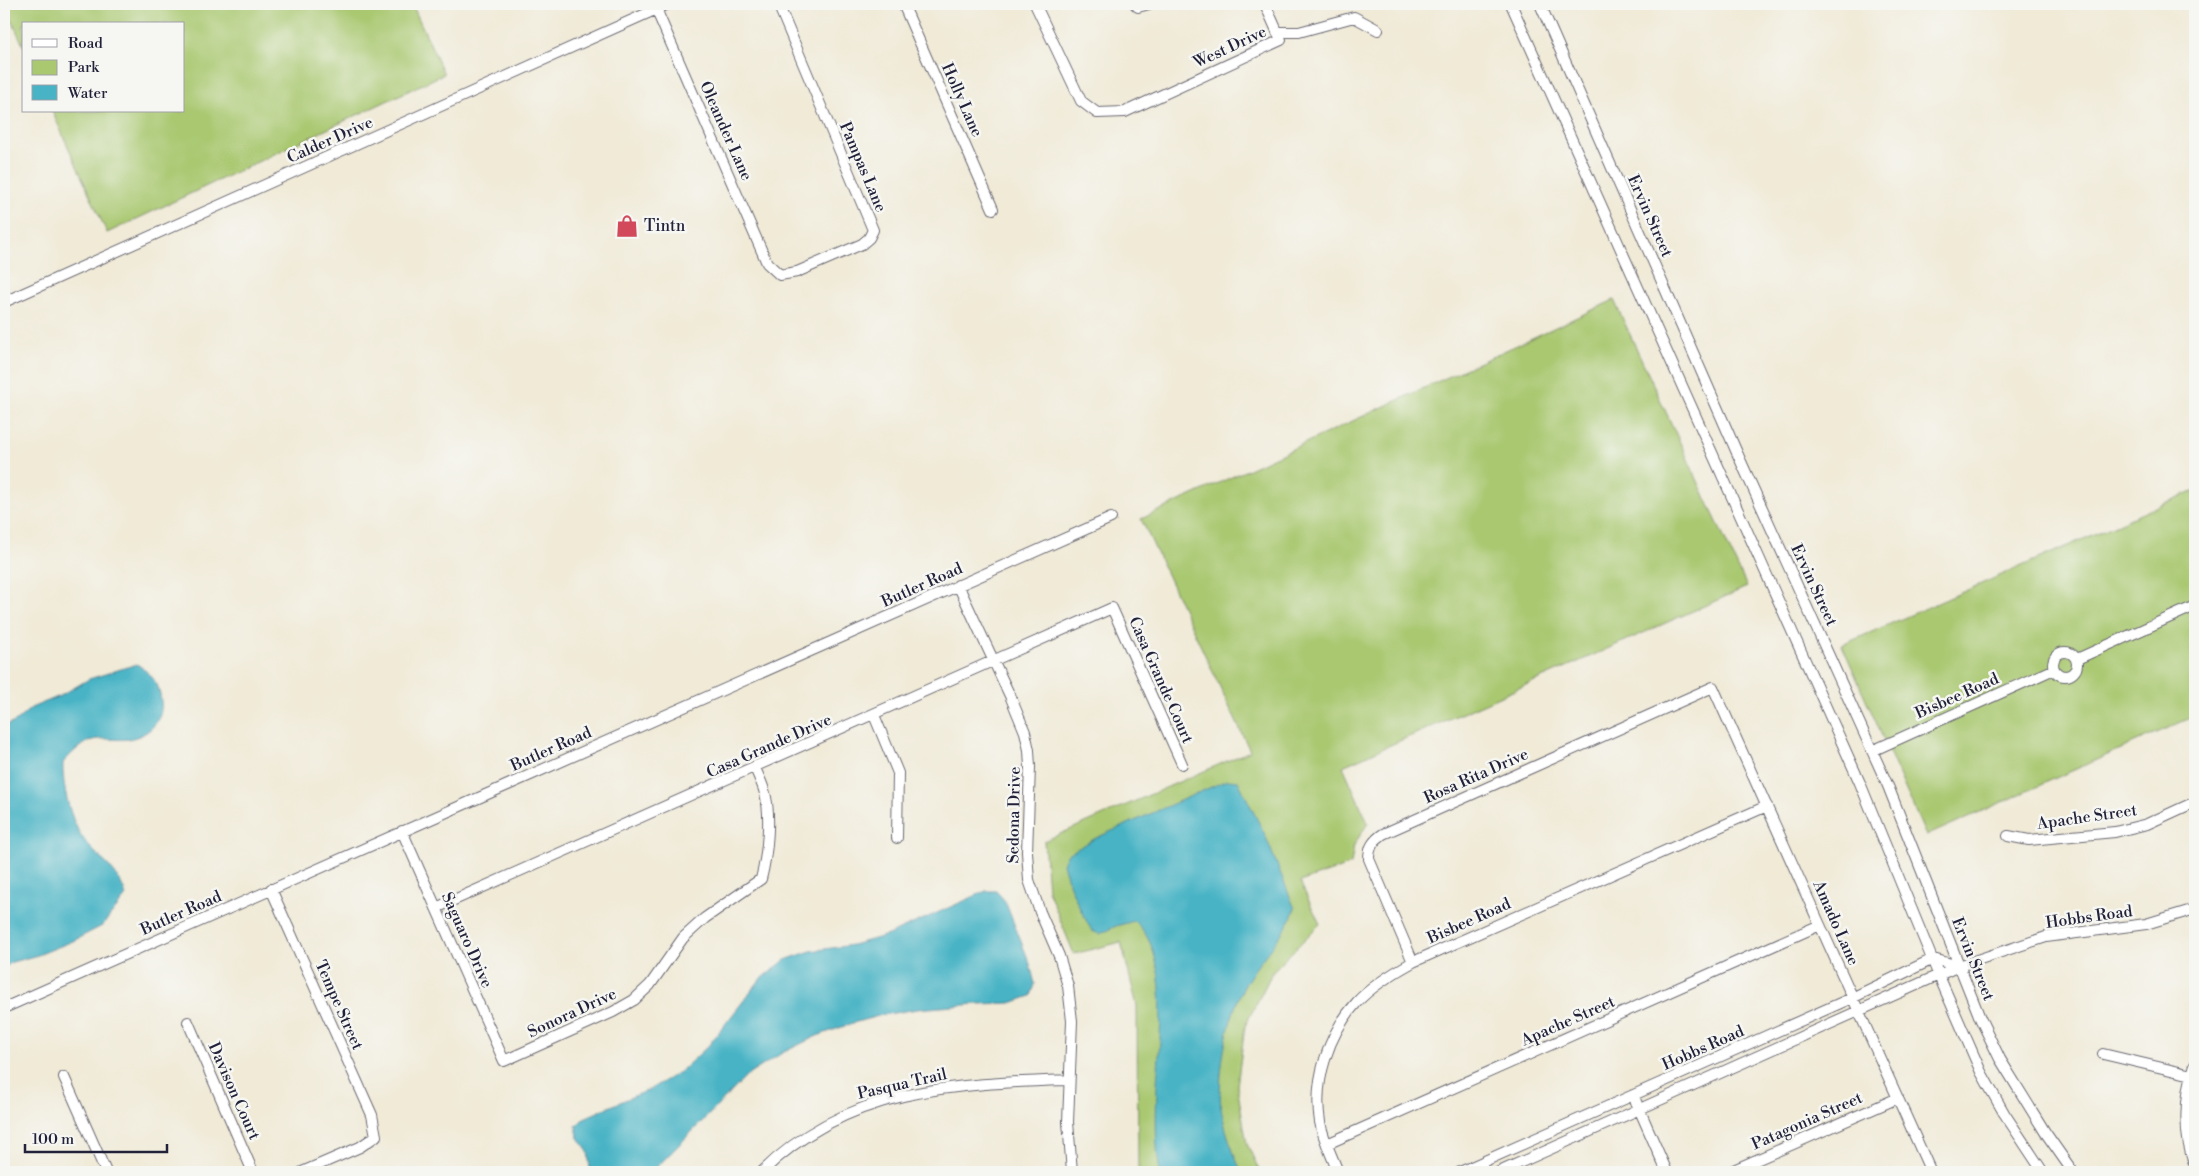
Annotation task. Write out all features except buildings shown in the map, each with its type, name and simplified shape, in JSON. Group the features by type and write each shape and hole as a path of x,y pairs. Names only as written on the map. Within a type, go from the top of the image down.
{"street":[{"name":"Calder Drive","path":"4,302 668,4"},
{"name":"Pampas Lane","path":"769,265 780,275 797,272 862,244 874,230 778,4"},
{"name":"Holly Lane","path":"903,4 993,209"},
{"name":"West Drive","path":"1035,4 1081,101 1097,113 1125,112 1281,40 1277,32 1299,32 1354,16 1378,30"},
{"path":"1136,4 1138,7 1149,4"},
{"path":"1265,4 1277,32"},
{"path":"1511,4 1860,783 1939,976 1981,1072 2004,1113 2043,1172"},
{"name":"Ervin Street","path":"1540,4 1738,455 1872,751 1980,1018 2000,1059 2045,1132 2073,1172"},
{"name":"Oleander Lane","path":"656,9 769,265"},
{"name":"Butler Road","path":"4,1008 1111,518"},
{"name":"Sedona Drive","path":"958,585 1010,698 1029,750 1027,852 1029,880 1040,912 1059,956 1068,986 1072,1021 1068,1122 1072,1172"},
{"path":"2077,659 2195,606"},
{"name":"Casa Grande Drive","path":"436,908 1112,608"},
{"name":"Casa Grande Court","path":"1112,608 1182,764"},
{"path":"2060,652 2072,653 2077,659 2077,668 2072,674 2061,675 2054,670 2053,662 2060,652"},
{"name":"Bisbee Road","path":"1872,751 2054,670"},
{"name":"Amado Lane","path":"1713,687 1854,997 1931,1172"},
{"name":"Rosa Rita Drive","path":"1413,962 1369,859 1369,850 1374,841 1383,834 1713,687"},
{"path":"874,715 898,773 897,838"},
{"name":"Sonora Drive","path":"504,1061 614,1012 634,1000 650,985 683,938 724,903 761,879 765,863 767,806 765,791 755,768"},
{"name":"Apache Street","path":"2008,836 2029,840 2115,832 2146,824 2195,802"},
{"name":"Bisbee Road","path":"1338,1172 1320,1124 1319,1109 1323,1067 1330,1045 1357,1002 1385,978 1413,962 1767,806"},
{"name":"Saguaro Drive","path":"402,831 504,1061"},
{"name":"Tempe Street","path":"271,889 372,1115 376,1136 360,1147 302,1172"},
{"name":"Hobbs Road","path":"1499,1172 1959,966 2046,937 2146,924 2195,909"},
{"name":"Apache Street","path":"1327,1144 1820,925"},
{"path":"1933,959 1959,966"},
{"name":"Hobbs Road","path":"1460,1172 1854,997 1933,959"},
{"name":"Davison Court","path":"188,1022 254,1172"},
{"path":"2103,1054 2194,1070 2188,1096 2187,1119 2188,1138 2195,1166"},
{"path":"64,1077 106,1172"},
{"name":"Pasqua Trail","path":"762,1172 777,1157 808,1135 852,1111 896,1097 956,1086 1069,1080"},
{"path":"1633,1095 1667,1172"},
{"name":"Patagonia Street","path":"1729,1172 1898,1098"}],"green space":[{"path":"4,4 412,4 444,74 107,233 52,112 185,112 185,22 22,22 22,43"},
{"path":"1614,300 1747,587 1343,766 1368,823 1354,845 1351,864 1300,882 1320,924 1273,971 1245,1026 1237,1086 1247,1144 1260,1172 1138,1172 1137,1006 1121,942 1074,954 1048,890 1044,841 1250,751 1141,519"},
{"path":"2195,490 2195,716 1926,836 1842,645"}],"water":[{"path":"137,664 147,671 159,689 161,708 157,721 142,735 124,739 97,739 88,742 76,750 63,763 68,802 78,830 88,845 113,870 126,896 102,926 73,941 38,955 12,962 4,968 4,726 15,722 31,708 60,696 89,679"},
{"path":"1227,780 1238,781 1265,835 1295,909 1286,927 1255,969 1242,991 1226,1040 1221,1076 1221,1107 1227,1132 1241,1172 1160,1172 1156,1118 1161,1022 1159,975 1154,953 1146,935 1134,921 1116,926 1100,934 1092,931 1075,898 1063,863 1068,854 1096,838"},
{"path":"986,891 996,891 1005,901 1030,964 1035,984 1031,996 1011,1003 917,1009 882,1015 817,1036 782,1053 748,1075 652,1172 587,1172 590,1169 588,1152 578,1136 576,1126 584,1118 652,1088 681,1071 708,1046 759,981 785,960 811,951 852,945 888,935"}],"place":[{"name":"Tintn","path":"627,226"}]}
